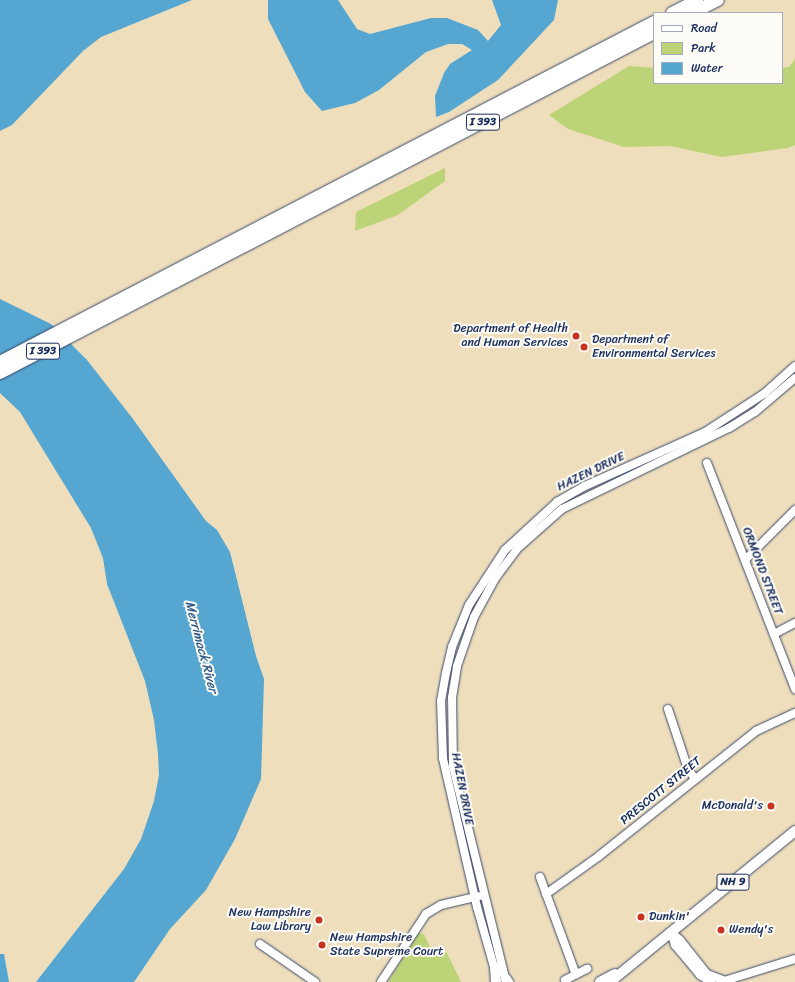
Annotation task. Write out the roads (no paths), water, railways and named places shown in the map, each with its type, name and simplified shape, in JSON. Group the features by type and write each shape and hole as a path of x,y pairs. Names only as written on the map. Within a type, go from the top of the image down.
{"highway":[{"path":"674,12 697,0"},
{"path":"694,12 718,0"},
{"name":"I 393","path":"0,374 83,324 653,23"},
{"name":"I 393","path":"0,362 83,324 653,34"}],"main road":[{"name":"NH 9","path":"610,982 795,831"},
{"path":"495,968 503,981"},
{"name":"NH 9","path":"600,982 626,969"}],"street":[{"name":"HAZEN DRIVE","path":"495,968 446,778 441,731 441,701 452,647 479,588 505,550 557,502 585,486 705,432 766,393 795,366"},
{"name":"HAZEN DRIVE","path":"503,981 484,894 453,766 451,721 457,666 464,641 483,599 518,547 562,509 729,428 755,412 795,378"},
{"name":"ORMOND STREET","path":"707,463 795,689"},
{"path":"745,560 795,510"},
{"path":"774,634 795,623"},
{"path":"668,709 688,769 695,779"},
{"name":"PRESCOTT STREET","path":"546,894 594,860 756,731 795,713"},
{"path":"540,877 576,975"},
{"path":"381,982 426,914 441,906 484,894"},
{"path":"671,932 680,940 707,974 722,982 795,959"},
{"path":"671,932 676,945 700,975 711,982"},
{"path":"260,944 315,982"},
{"path":"565,980 588,969"}],"water":[{"path":"0,0 192,0 101,37 83,51 12,125 0,131"},
{"path":"268,0 338,0 357,29 370,34 431,18 447,18 478,30 488,41 501,25 492,0 558,0 554,20 498,80 449,112 436,117 435,96 444,73 450,64 472,50 462,44 448,44 426,52 379,90 355,103 322,111 305,92 268,19"},
{"name":"Merrimack River","path":"0,299 51,324 87,360 133,419 206,521 217,530 230,552 256,656 264,679 261,779 235,839 206,890 170,929 134,982 36,982 124,869 141,839 154,801 159,775 158,754 154,720 145,681 107,584 103,558 91,528 20,412 0,393"},
{"path":"0,954 4,954 9,982 0,982"}],"place":[{"name":"Department of Health and Human Services","path":"576,336"},
{"name":"Department of Environmental Services","path":"584,347"},
{"name":"McDonald's","path":"771,806"},
{"name":"Dunkin'","path":"641,917"},
{"name":"New Hampshire Law Library","path":"319,920"},
{"name":"Wendy's","path":"721,930"},
{"name":"New Hampshire State Supreme Court","path":"322,945"}]}
